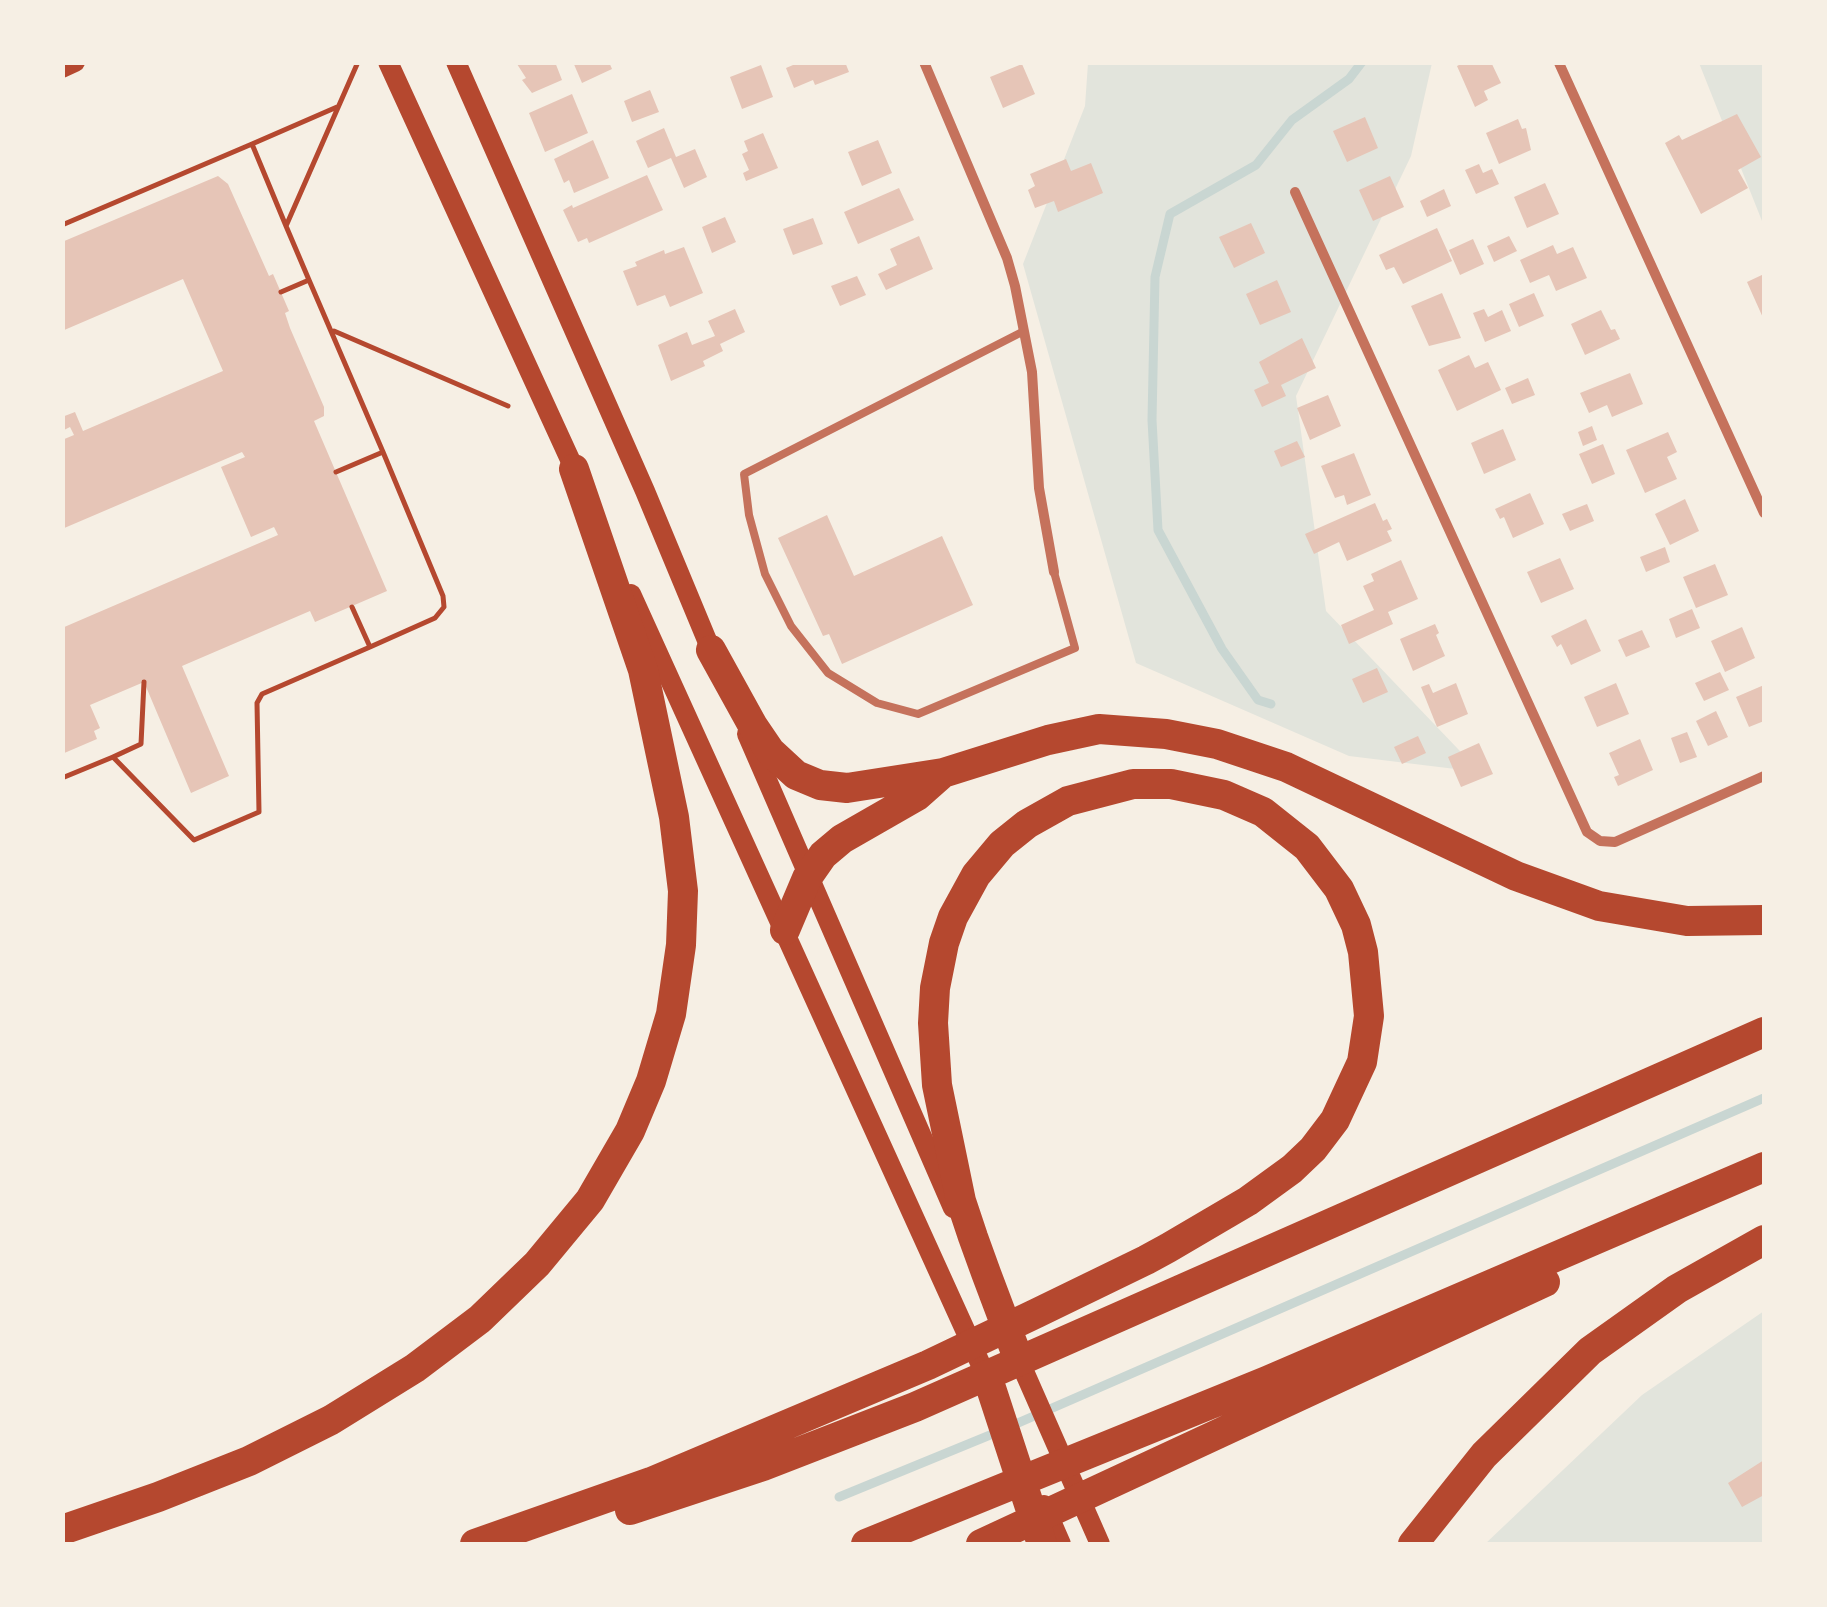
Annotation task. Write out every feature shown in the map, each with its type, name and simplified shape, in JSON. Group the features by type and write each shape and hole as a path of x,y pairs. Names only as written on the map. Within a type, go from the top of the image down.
{"highway":[{"path":"62,1530 248,1460 332,1420 415,1368 480,1319 538,1264 590,1200 630,1131 651,1081 671,1014 682,933 683,891 674,817 643,670 574,470"},
{"path":"712,650 762,740 778,759 807,781 847,788 944,773 1048,740 1099,730 1166,734 1217,744 1286,767 1516,876 1599,906 1687,921 1764,920"},
{"path":"785,930 807,878 831,847 917,796 944,773"},
{"path":"475,1544 651,1482 928,1365 1157,1254 1248,1201 1292,1169 1322,1139 1350,1091 1365,1046 1369,995 1358,933 1339,889 1307,847 1263,812 1224,796 1171,784 1133,784 1089,793 1052,809 1018,830 989,858 953,916 939,964 934,1005 937,1085 954,1173 984,1274 1018,1358"},
{"path":"501,1544 724,1480 915,1407 1764,1032"},
{"path":"866,1544 1267,1381 1764,1166"},
{"path":"981,1544 1431,1336 1764,1176"},
{"path":"1413,1544 1484,1455 1590,1352 1676,1289 1764,1240"},
{"path":"990,1385 1042,1544"}],"main road":[{"path":"62,68 75,62"},
{"path":"388,62 1061,1544"},
{"path":"456,62 619,430 807,878 984,1274"},
{"path":"1018,1358 1100,1544"}],"street":[{"path":"924,62 1007,258 1035,400 1039,488 1054,572"},
{"path":"1559,63 1764,512"},
{"path":"1295,192 1587,832 1600,841 1625,838 1764,776"}],"lane":[{"path":"1024,331 744,474 748,515 765,574 791,626 828,673 877,702 918,714 1075,648 1054,572"}],"path":[{"path":"286,226 358,62"},
{"path":"62,225 339,107"},
{"path":"114,756 194,840 259,812 257,703 262,694 435,618 444,607 440,583 252,144"},
{"path":"281,292 309,280"},
{"path":"331,330 508,406"},
{"path":"336,472 383,452"},
{"path":"352,607 370,647"},
{"path":"62,778 140,744 144,682"}],"shaded area":[{"path":"1088,63 1432,63 1411,156 1296,396 1326,611 1480,772 1349,756 1136,663 1023,264 1085,106"},
{"path":"1699,63 1764,63 1764,226"},
{"path":"1764,1311 1764,1544 1485,1544 1642,1395"}],"building":[{"path":"555,62 562,80 532,93 522,80 526,78 517,64"},
{"path":"573,62 609,62 612,69 582,83"},
{"path":"800,62 845,62 849,72 794,88 786,68"},
{"path":"1465,62 1491,62 1501,83 1484,91 1488,100 1475,107 1457,66"},
{"path":"1022,64 1035,94 1003,108 990,77"},
{"path":"761,65 773,97 742,109 730,77"},
{"path":"650,90 659,112 632,122 624,101"},
{"path":"572,94 588,133 545,152 529,113"},
{"path":"1737,114 1761,157 1738,170 1748,188 1701,214 1665,143 1679,135 1682,140"},
{"path":"1365,117 1378,148 1347,162 1333,131"},
{"path":"1518,119 1522,129 1526,128 1531,150 1499,164 1486,133"},
{"path":"664,128 676,157 695,149 707,177 684,188 671,158 648,168 636,141"},
{"path":"763,133 778,168 746,181 743,173 749,170 742,154 748,151 744,141"},
{"path":"593,140 609,178 574,193 569,180 564,183 554,159"},
{"path":"878,140 892,173 862,186 848,152"},
{"path":"1066,159 1071,171 1091,163 1103,193 1058,212 1054,201 1035,208 1028,190 1035,186 1030,174"},
{"path":"1479,164 1483,173 1492,169 1499,184 1476,194 1465,170"},
{"path":"647,175 663,210 589,243 587,238 578,242 563,210"},
{"path":"218,176 228,184 289,311 285,313 290,328 324,407 324,416 314,421 387,591 315,622 310,611 182,666 229,776 191,793 144,682 90,705 100,728 94,731 97,739 62,754 62,628 278,535 274,527 251,537 221,467 245,457 242,452 62,529 62,440 74,435 70,427 62,431 62,417 75,412 83,431 223,371 183,279 62,331 62,242"},
{"path":"1390,176 1404,207 1373,221 1359,190"},
{"path":"1545,183 1559,214 1527,228 1514,197"},
{"path":"899,188 914,220 858,244 844,212"},
{"path":"1444,189 1451,206 1427,217 1420,201"},
{"path":"725,217 736,242 712,253 702,227"},
{"path":"813,218 823,244 793,255 783,229"},
{"path":"1251,223 1265,253 1234,268 1219,237"},
{"path":"1437,228 1452,261 1403,284 1394,267 1386,270 1379,255"},
{"path":"919,236 933,269 886,290 878,274 897,265 890,249"},
{"path":"1509,236 1517,251 1494,262 1487,246"},
{"path":"1473,239 1484,264 1460,275 1449,250"},
{"path":"1553,245 1557,254 1573,247 1587,278 1556,291 1549,275 1530,283 1520,260"},
{"path":"684,247 703,293 670,307 665,295 637,306 623,271 664,250 665,254"},
{"path":"1764,274 1764,320 1747,282"},
{"path":"857,276 866,295 840,306 831,286"},
{"path":"1277,280 1291,312 1260,325 1246,294"},
{"path":"1442,293 1461,338 1429,346 1411,306"},
{"path":"1534,293 1544,316 1519,327 1509,304"},
{"path":"735,309 745,332 720,344 723,351 703,361 705,366 671,381 658,345 687,332 692,345 715,336 708,321"},
{"path":"1484,309 1488,317 1502,310 1511,331 1485,342 1473,313"},
{"path":"1601,310 1620,339 1585,355 1571,324"},
{"path":"1302,338 1316,368 1281,385 1286,396 1262,407 1254,390 1269,383 1259,362"},
{"path":"1469,355 1475,368 1488,362 1501,390 1457,411 1438,370"},
{"path":"1630,373 1643,404 1612,417 1607,405 1589,413 1580,393"},
{"path":"1528,378 1535,395 1512,404 1505,388"},
{"path":"1328,395 1341,426 1310,440 1297,408"},
{"path":"1592,426 1597,440 1583,446 1578,432"},
{"path":"1503,429 1516,460 1484,474 1471,443"},
{"path":"1668,432 1677,452 1667,457 1677,479 1645,493 1626,450"},
{"path":"1297,441 1305,457 1281,467 1274,451"},
{"path":"1603,444 1615,474 1592,484 1579,454"},
{"path":"1354,453 1371,495 1347,505 1344,495 1335,498 1321,466"},
{"path":"1530,493 1544,524 1513,538 1504,517 1500,519 1495,509"},
{"path":"1685,499 1699,531 1670,545 1655,514"},
{"path":"1375,503 1383,521 1387,519 1392,529 1387,531 1392,541 1347,561 1339,542 1314,554 1305,534"},
{"path":"1587,504 1594,521 1570,531 1562,514"},
{"path":"827,515 854,576 942,536 973,605 842,664 829,634 823,636 778,538"},
{"path":"1665,547 1670,562 1646,572 1640,557"},
{"path":"1560,558 1574,589 1541,603 1527,572"},
{"path":"1401,560 1418,599 1388,612 1393,624 1349,644 1341,625 1374,610 1363,586 1374,581 1371,574"},
{"path":"1715,564 1728,595 1696,608 1683,577"},
{"path":"1692,609 1700,628 1676,638 1669,619"},
{"path":"1586,619 1601,651 1571,665 1561,644 1557,647 1551,636"},
{"path":"1435,624 1445,656 1413,671 1400,639"},
{"path":"1742,627 1755,658 1725,672 1711,641"},
{"path":"1642,630 1650,647 1626,657 1618,640"},
{"path":"1377,668 1388,692 1363,703 1352,679"},
{"path":"1720,672 1729,690 1704,701 1695,683"},
{"path":"1456,683 1468,714 1437,727 1421,687 1429,684 1433,693"},
{"path":"1616,683 1629,714 1597,727 1584,697"},
{"path":"1764,685 1764,721 1749,727 1736,697"},
{"path":"1716,711 1728,737 1708,746 1696,721"},
{"path":"1687,732 1697,757 1680,763 1671,738"},
{"path":"1418,736 1426,753 1402,764 1394,747"},
{"path":"1640,739 1653,770 1618,786 1614,777 1619,775 1609,753"},
{"path":"1479,743 1493,774 1461,787 1448,757"},
{"path":"1764,1460 1764,1495 1742,1507 1728,1483"}],"waterway":[{"path":"1271,704 1258,700 1222,649 1158,530 1152,420 1155,277 1170,214 1256,165 1292,120 1349,79 1362,62"},
{"path":"839,1497 995,1433 1764,1098"}]}
